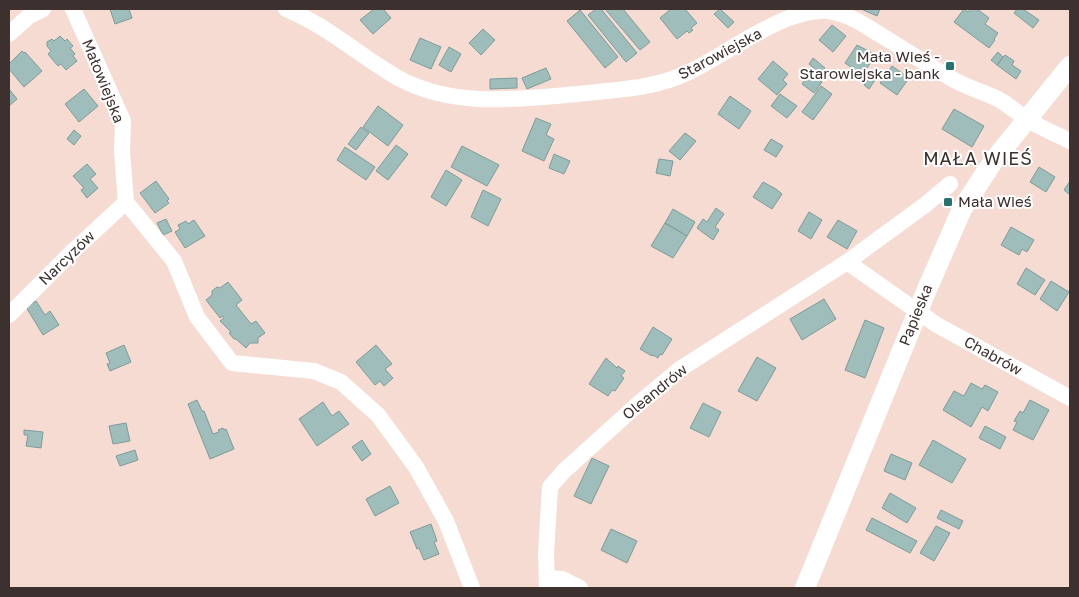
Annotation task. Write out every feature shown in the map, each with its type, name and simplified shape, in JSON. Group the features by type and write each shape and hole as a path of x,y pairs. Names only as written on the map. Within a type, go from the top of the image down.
{"street":[{"path":"9,34 30,16 44,9"},
{"name":"Małowiejska","path":"73,9 122,121 122,152 126,202"},
{"name":"Starowiejska","path":"286,9 319,25 406,82 420,88 451,96 488,100 515,100 638,88 666,82 688,72 784,19 813,11 839,13 861,23 956,81 1012,108 1026,119 1070,141"},
{"name":"Papieska","path":"805,588 918,310 962,209 994,160 1070,66"},
{"name":"Oleandrów","path":"547,583 546,553 550,487 564,471 680,369 847,262 925,205 950,184"},
{"path":"126,202 174,261 197,317 232,363 314,371 341,382 378,415 416,467 442,513 472,588"},
{"name":"Narcyzów","path":"9,315 73,251 126,202"},
{"path":"847,262 918,310"},
{"name":"Chabrów","path":"918,310 937,324 1070,398"},
{"path":"547,583 562,580 580,588"}],"building":[{"path":"110,9 129,9 132,18 115,24"},
{"path":"374,9 383,9 391,18 373,34 360,20"},
{"path":"596,9 601,9 637,53 626,62 588,15"},
{"path":"605,9 623,9 650,42 640,50"},
{"path":"671,9 685,9 697,23 691,28 693,30 689,33 687,31 677,39 660,18"},
{"path":"720,9 734,22 728,28 714,14"},
{"path":"861,9 880,9 877,16"},
{"path":"964,9 968,12 971,9 977,9 989,18 985,24 998,33 989,48 954,22"},
{"path":"1017,9 1023,9 1039,20 1033,28 1014,13"},
{"path":"580,10 618,57 605,68 567,21"},
{"path":"832,25 846,36 833,52 819,40"},
{"path":"483,29 495,40 481,55 469,43"},
{"path":"60,36 65,41 67,39 73,46 70,48 75,54 73,56 77,61 66,70 61,64 58,66 48,54 51,51 47,46 47,42 52,39 54,41"},
{"path":"420,38 441,47 431,69 410,60"},
{"path":"857,45 876,55 862,75 845,63"},
{"path":"449,47 461,54 451,72 439,65"},
{"path":"22,51 42,71 24,87 9,69 9,64"},
{"path":"998,52 1003,57 997,65 991,60"},
{"path":"1005,55 1014,61 1012,65 1021,71 1016,79 997,65"},
{"path":"813,58 825,68 820,74 809,64"},
{"path":"773,61 788,74 783,80 787,84 777,95 758,79"},
{"path":"892,66 909,78 897,95 880,83"},
{"path":"546,68 551,79 527,89 522,78"},
{"path":"810,73 822,82 814,93 802,84"},
{"path":"870,77 875,80 869,89 864,85"},
{"path":"517,78 517,88 490,89 490,79"},
{"path":"821,86 832,94 813,120 802,112"},
{"path":"9,89 17,99 9,106"},
{"path":"84,89 98,106 79,122 65,104"},
{"path":"780,94 797,106 787,118 771,106"},
{"path":"730,96 751,111 739,129 718,114"},
{"path":"378,106 403,125 388,146 363,127"},
{"path":"954,109 984,126 972,147 942,129"},
{"path":"536,118 551,124 546,135 554,139 544,161 522,151"},
{"path":"361,127 369,133 356,150 348,144"},
{"path":"74,130 81,136 74,145 67,139"},
{"path":"685,133 696,141 680,160 669,151"},
{"path":"771,139 783,146 776,157 764,150"},
{"path":"396,145 408,154 388,180 376,171"},
{"path":"462,146 499,165 487,186 451,167"},
{"path":"345,147 375,167 366,180 337,160"},
{"path":"554,154 570,161 564,174 549,168"},
{"path":"659,159 673,161 670,176 656,173"},
{"path":"87,164 96,174 90,179 98,188 87,198 81,190 84,188 73,176"},
{"path":"1039,167 1055,177 1046,192 1030,182"},
{"path":"446,170 462,180 446,206 431,197"},
{"path":"156,181 169,199 167,201 169,203 155,213 140,193"},
{"path":"1070,181 1070,195 1064,190"},
{"path":"763,182 782,194 772,209 753,197"},
{"path":"483,190 501,199 488,226 471,217"},
{"path":"716,208 724,214 715,227 719,230 713,240 697,228 703,219 707,222"},
{"path":"673,209 695,222 687,236 665,223"},
{"path":"809,212 822,220 811,239 798,231"},
{"path":"166,219 172,231 163,235 157,223"},
{"path":"194,220 205,236 185,248 175,232 180,229 178,225 186,221 188,224"},
{"path":"838,220 857,231 847,249 827,237"},
{"path":"665,223 687,236 673,258 651,246"},
{"path":"1011,227 1034,240 1027,252 1022,249 1019,255 1001,245"},
{"path":"1026,268 1045,280 1035,295 1017,284"},
{"path":"1051,281 1069,292 1057,311 1040,299"},
{"path":"228,282 242,300 236,305 251,324 256,321 265,333 258,338 258,343 250,343 246,348 229,333 231,332 220,321 224,318 223,316 220,318 206,300 212,295 212,291"},
{"path":"824,299 836,319 802,340 790,319"},
{"path":"36,301 45,315 50,311 59,325 43,335 26,307"},
{"path":"865,320 884,328 865,378 845,370"},
{"path":"653,327 672,339 658,358 640,349"},
{"path":"124,345 131,362 110,371 107,364 110,363 106,353"},
{"path":"376,345 392,364 385,369 393,378 384,386 380,381 375,385 356,362"},
{"path":"757,357 776,368 757,401 738,391"},
{"path":"606,358 617,368 618,366 625,371 621,376 624,378 615,391 612,390 608,396 589,384"},
{"path":"971,383 982,389 985,385 998,392 988,411 982,407 971,427 943,410 954,391 964,396"},
{"path":"197,400 202,411 204,411 213,434 223,428 224,430 226,429 234,449 210,459 188,404"},
{"path":"1030,400 1049,410 1033,440 1013,430 1017,422 1014,421 1020,411 1023,413"},
{"path":"323,402 332,416 339,411 349,424 317,446 299,419"},
{"path":"703,403 721,412 709,437 690,428"},
{"path":"126,423 130,441 113,444 109,426"},
{"path":"985,426 1006,437 1000,449 979,438"},
{"path":"24,430 43,432 41,448 26,446 28,435 24,435"},
{"path":"362,440 371,454 362,461 352,447"},
{"path":"933,440 966,459 952,483 919,465"},
{"path":"135,450 138,460 120,466 116,456"},
{"path":"891,454 912,463 905,480 884,471"},
{"path":"592,458 609,466 591,504 574,496"},
{"path":"390,486 399,503 375,516 366,499"},
{"path":"890,493 916,508 907,523 882,508"},
{"path":"941,510 963,521 959,529 937,518"},
{"path":"872,518 917,541 910,553 866,530"},
{"path":"431,524 437,541 434,542 439,554 424,560 410,532"},
{"path":"936,526 950,533 934,561 920,553"},
{"path":"611,529 637,541 627,563 601,550"}],"place":[{"name":"Mała Wieś - Starowiejska - bank","path":"950,66"},
{"name":"Mała Wieś","path":"948,202"}],"district":[{"name":"MAŁA WIEŚ","path":"978,159"}]}
